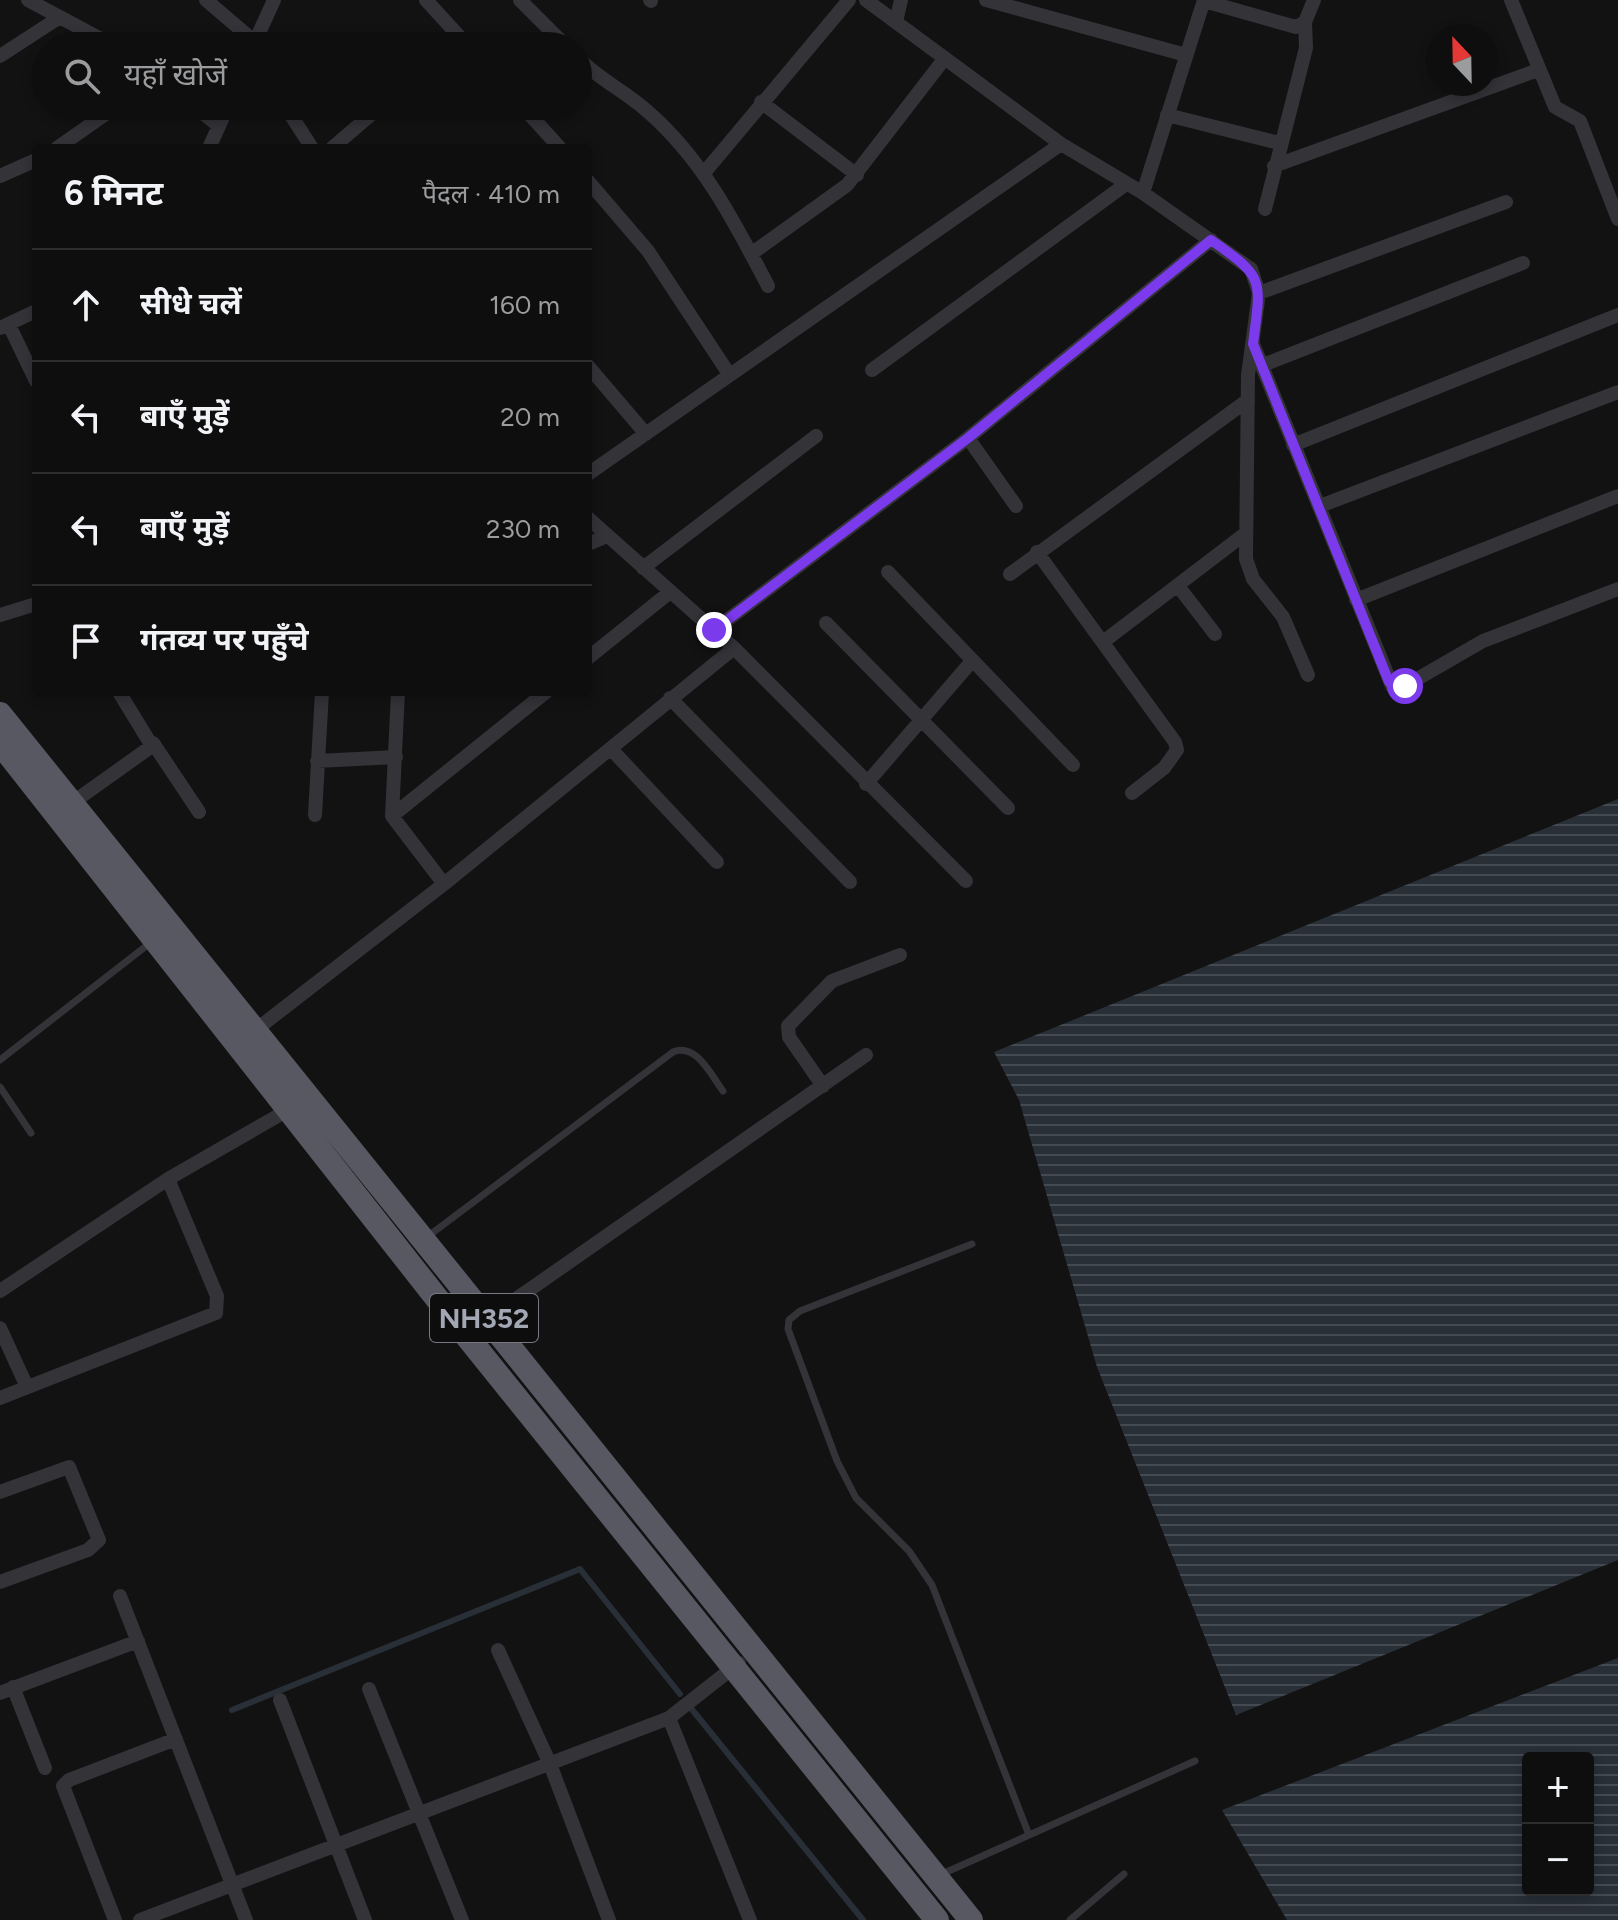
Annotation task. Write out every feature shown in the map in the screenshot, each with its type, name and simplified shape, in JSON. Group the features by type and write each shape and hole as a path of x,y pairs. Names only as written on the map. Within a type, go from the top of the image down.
{"highway":[{"name":"NH352","path":"0,714 971,1920"},
{"name":"NH352","path":"0,743 457,1324 937,1920"},
{"path":"457,1324 480,1313"}],"street":[{"path":"28,0 88,32"},
{"path":"206,0 242,32"},
{"path":"259,32 274,0"},
{"path":"426,0 455,32"},
{"path":"520,0 552,32"},
{"path":"704,173 849,0"},
{"path":"866,0 1061,144 1143,193 1251,269 1259,293 1248,400 1246,533 1250,573 1283,617 1308,675"},
{"path":"896,22 901,0"},
{"path":"986,0 1186,55"},
{"path":"1143,193 1204,0 1291,26 1305,22"},
{"path":"1265,209 1279,143 1306,48 1305,22 1314,0"},
{"path":"1511,0 1555,107 1580,121 1618,219"},
{"path":"37,32 60,17"},
{"path":"0,56 32,35"},
{"path":"751,254 833,197 857,175 945,58"},
{"path":"592,70 645,109 704,173 768,286"},
{"path":"1274,166 1538,70"},
{"path":"761,102 857,175"},
{"path":"1167,115 1279,143"},
{"path":"63,144 97,120"},
{"path":"212,120 219,126"},
{"path":"211,144 222,120"},
{"path":"294,120 309,144"},
{"path":"337,144 365,120"},
{"path":"535,120 556,144"},
{"path":"592,471 1061,144"},
{"path":"0,176 32,162"},
{"path":"872,370 1126,184"},
{"path":"593,197 648,251 729,374"},
{"path":"1259,293 1506,202"},
{"path":"714,630 968,438 1211,240"},
{"path":"1263,365 1523,263"},
{"path":"32,313 4,326 32,374"},
{"path":"1293,445 1618,315"},
{"path":"1253,344 1389,682 1396,688 1483,641 1618,589"},
{"path":"592,371 646,434"},
{"path":"1320,506 1618,392"},
{"path":"1010,574 1248,400"},
{"path":"643,568 816,436"},
{"path":"968,438 1016,506"},
{"path":"1356,600 1618,496"},
{"path":"592,522 734,648 866,784 966,881"},
{"path":"1103,642 1246,533"},
{"path":"592,542 607,536"},
{"path":"1037,552 1173,738 1177,750 1164,768 1132,793"},
{"path":"888,572 1073,765"},
{"path":"1178,586 1215,634"},
{"path":"592,655 670,592"},
{"path":"0,615 32,605"},
{"path":"826,623 1008,808"},
{"path":"253,1032 612,750 670,698 734,648"},
{"path":"866,784 972,661"},
{"path":"122,696 199,812"},
{"path":"315,815 322,696"},
{"path":"398,696 392,816 444,884"},
{"path":"392,816 541,696"},
{"path":"670,698 850,882"},
{"path":"72,803 148,750 153,743"},
{"path":"612,750 717,862"},
{"path":"317,761 396,757"},
{"path":"823,1086 789,1037 788,1026 832,981 900,955"},
{"path":"480,1313 866,1055"},
{"path":"0,1270 6,1287 168,1179 288,1110"},
{"path":"0,1398 216,1313 217,1296 168,1179"},
{"path":"0,1328 27,1387"},
{"path":"0,1492 69,1467 99,1540 88,1550 0,1582"},
{"path":"120,1596 246,1920"},
{"path":"45,1768 6,1690 138,1641"},
{"path":"498,1650 550,1764 609,1920"},
{"path":"140,1920 669,1718 753,1650"},
{"path":"369,1689 462,1920"},
{"path":"280,1700 365,1920"},
{"path":"669,1718 750,1920"},
{"path":"115,1920 63,1786 69,1780 176,1739"}],"lane":[{"path":"0,1060 155,939"},
{"path":"422,1241 673,1052 683,1048 694,1053 723,1091"},
{"path":"0,1087 31,1133"},
{"path":"972,1244 800,1311 789,1320 788,1329 837,1461 856,1498 909,1551 932,1585 1029,1835"},
{"path":"936,1876 1195,1761"},
{"path":"1070,1920 1124,1874"}],"shaded area":[{"path":"1618,799 1618,1560 1236,1715 1097,1367 1019,1100 994,1052"},
{"path":"1618,1658 1618,1920 1287,1920 1222,1810"}],"waterway":[{"path":"232,1710 580,1569 680,1694"},
{"path":"690,1707 863,1920"}],"route":[{"path":"714,630 968,438 1211,240 1244,263 1255,275 1259,293 1253,344 1389,682 1396,688 1405,686"}]}
